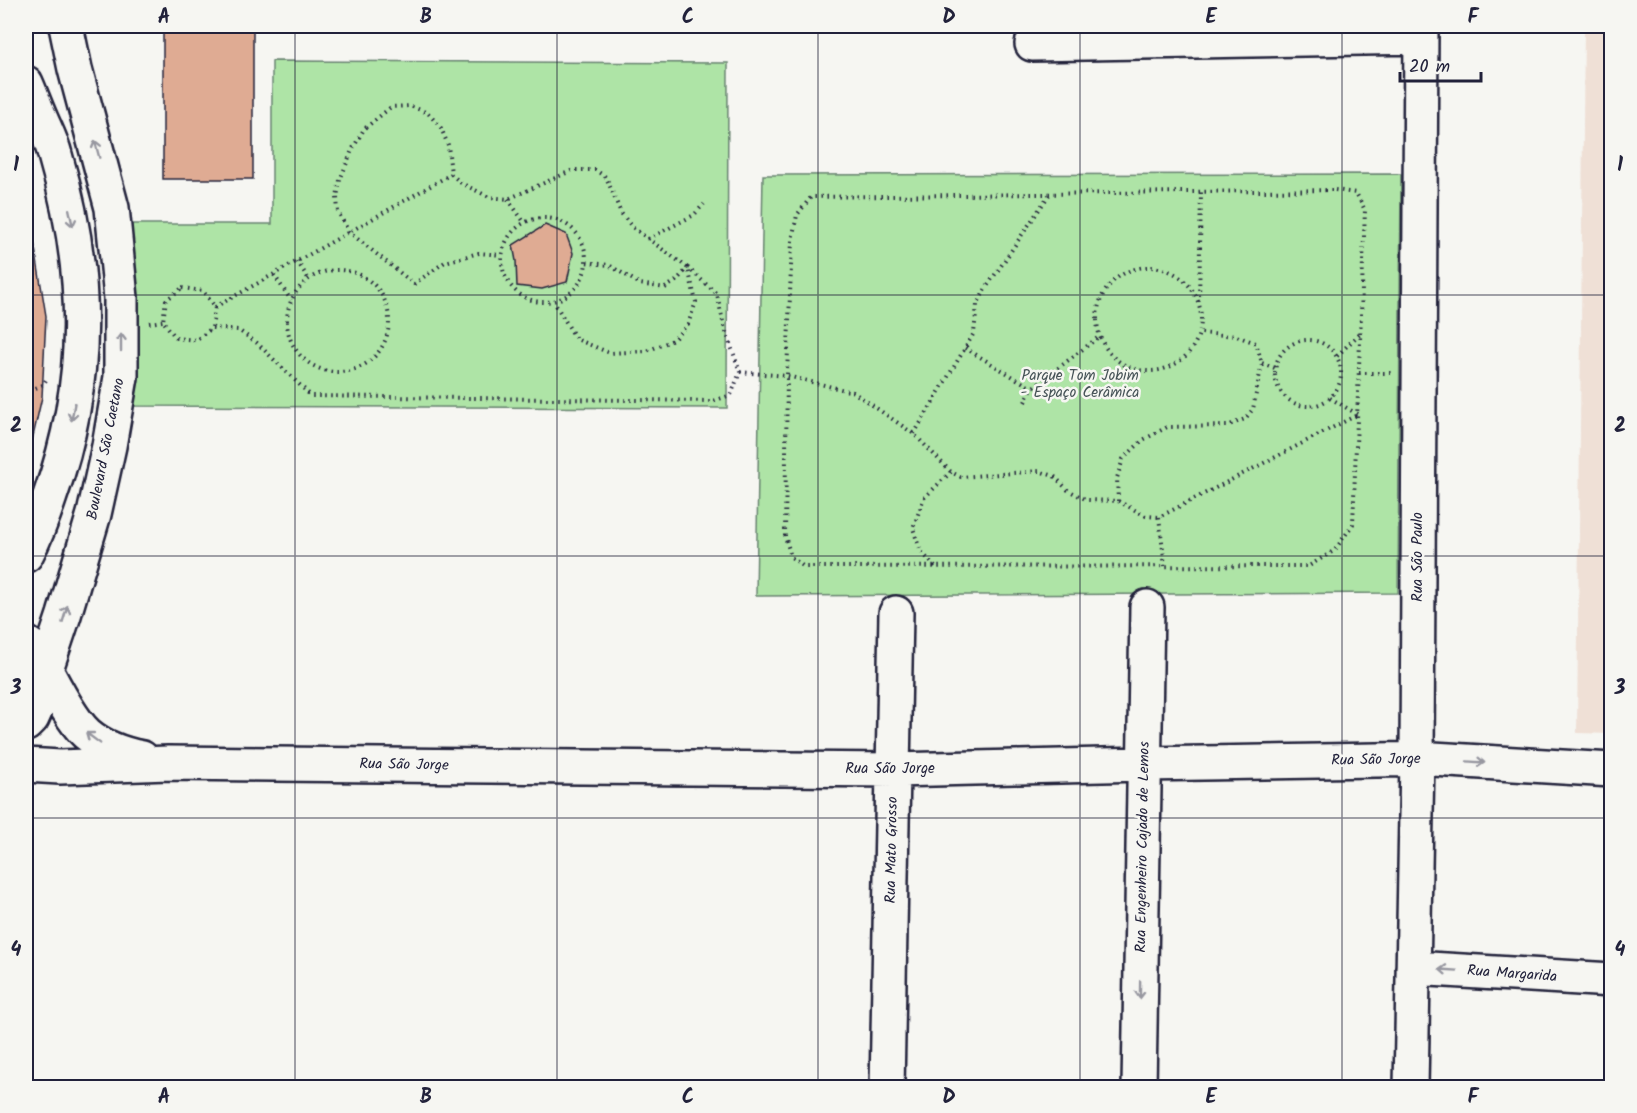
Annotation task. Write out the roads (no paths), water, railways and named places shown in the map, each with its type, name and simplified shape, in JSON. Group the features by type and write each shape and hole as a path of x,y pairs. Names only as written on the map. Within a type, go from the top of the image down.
{"street":[{"name":"Boulevard São Caetano","path":"26,724 32,718 41,698 46,669 94,514 122,377 122,297 112,208 75,69 66,26"},
{"path":"1032,44 1421,31"},
{"name":"Rua São Paulo","path":"1411,1088 1417,759 1421,31"},
{"path":"26,83 55,153 72,222 81,293 81,356 73,414 61,467 36,535 26,555"},
{"name":"Rua Engenheiro Cajado de Lemos","path":"1139,1088 1146,607"},
{"name":"Rua Mato Grosso","path":"887,1088 896,613"},
{"name":"Rua São Jorge","path":"26,643 35,649 71,714 85,732 101,744 126,755 168,763"},
{"name":"Rua São Jorge","path":"26,765 60,768 168,763 894,770 1417,759 1611,770"},
{"name":"Rua Margarida","path":"1413,968 1611,980"}],"park label":[{"name":"Parque Tom Jobim - Espaço Cerâmica","path":"1080,384"}]}
